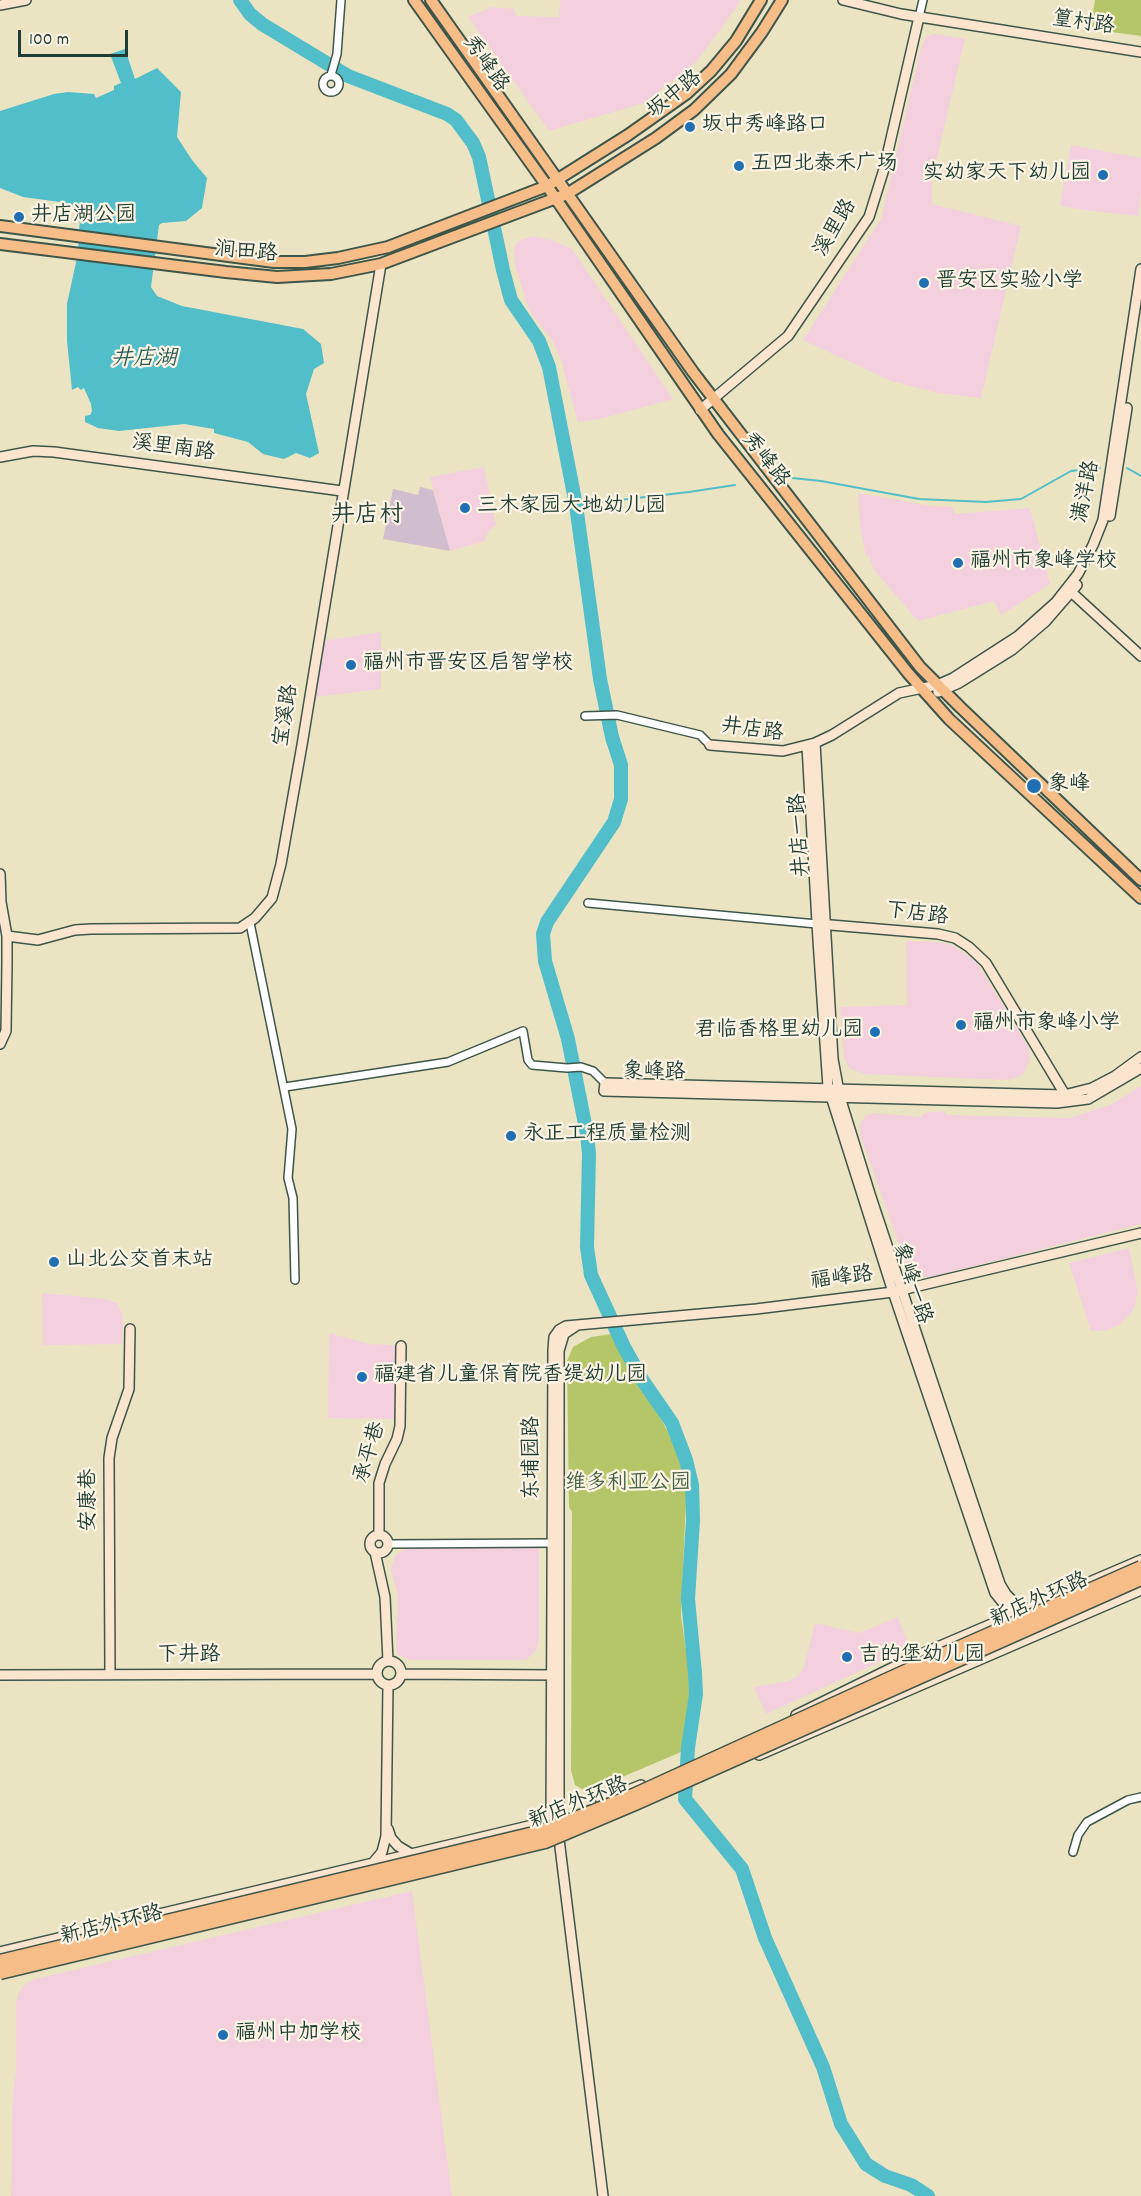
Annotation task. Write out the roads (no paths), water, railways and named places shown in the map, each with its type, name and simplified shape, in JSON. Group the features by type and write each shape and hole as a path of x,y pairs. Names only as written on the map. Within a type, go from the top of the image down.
{"highway":[{"name":"新店外环路","path":"0,1961 542,1831 631,1796 1141,1567"},
{"name":"新店外环路","path":"0,1972 545,1842 1141,1579"}],"main road":[{"name":"秀峰路","path":"414,0 547,186 700,410 831,577 949,719 1141,898"},
{"name":"秀峰路","path":"431,0 713,399 920,667 1141,880"},
{"name":"坂中路","path":"558,180 628,135 696,85 736,41 761,0"},
{"name":"坂中路","path":"556,199 656,138 704,101 741,62 782,0"},
{"path":"547,186 558,180"},
{"name":"涧田路","path":"0,226 253,261 296,262 351,256 381,248 547,186"},
{"name":"涧田路","path":"0,244 277,277 331,274 381,264 556,199"}],"street":[{"path":"0,5 26,0"},
{"path":"331,75 337,54 340,0"},
{"name":"篁村路","path":"843,0 919,17 1141,52"},
{"path":"919,17 923,0"},
{"name":"溪里路","path":"700,410 788,336 869,217 884,169 919,17"},
{"name":"宝溪路","path":"250,922 272,898 277,882 302,745 381,264"},
{"name":"满洋路","path":"924,691 959,683 1012,650 1046,622 1070,591 1089,555 1105,511 1139,306 1141,269"},
{"name":"溪里南路","path":"0,457 33,451 54,452 342,491"},
{"path":"1070,591 1141,656"},
{"name":"井店路","path":"710,745 783,751 812,748 899,693 924,691"},
{"path":"585,716 613,715 700,735 710,745"},
{"name":"井店一路","path":"812,748 821,924"},
{"path":"0,874 1,902 7,936 6,1031 0,1044"},
{"path":"588,903 821,924"},
{"path":"7,936 38,940 82,929 234,928 245,926 250,922 285,1087 292,1134 288,1178 293,1198 295,1280"},
{"name":"象峰一路","path":"821,924 834,1092 995,1593 1032,1636"},
{"name":"下店路","path":"821,924 944,935 956,938 969,947 987,963 1068,1099"},
{"path":"285,1087 454,1060 523,1031 528,1060 532,1065 581,1067 593,1071 605,1083"},
{"name":"象峰路","path":"1068,1099 1115,1076 1141,1057"},
{"name":"象峰路","path":"605,1083 834,1092 1032,1104 1094,1096 1141,1068"},
{"name":"福峰路","path":"578,1326 756,1309 897,1291 1141,1233"},
{"name":"象峰一路","path":"897,1291 1000,1584 1006,1594 1042,1632"},
{"name":"东埔园路","path":"555,1675 552,1544 553,1342 555,1335 562,1328 578,1326"},
{"name":"东埔园路","path":"578,1326 564,1334 559,1351 555,1820 603,2196"},
{"name":"安康巷","path":"110,1674 109,1458 112,1437 129,1389 130,1329"},
{"name":"承平巷","path":"380,1535 377,1496 379,1484 400,1426 401,1346"},
{"path":"388,1544 385,1537 380,1535 374,1537 371,1542 385,1597 388,1661"},
{"path":"388,1544 552,1544"},
{"path":"375,1552 383,1551 388,1544"},
{"path":"0,1952 555,1820 712,1755 912,1659 1141,1560"},
{"path":"0,1972 210,1919 559,1839 660,1798 1141,1590"},
{"path":"388,1661 396,1664 401,1674 395,1683 388,1685 381,1681 377,1674 382,1664 388,1661"},
{"name":"下井路","path":"0,1675 377,1674"},
{"path":"401,1674 555,1675"},
{"path":"371,1865 379,1857 384,1846 388,1685"},
{"path":"1073,1852 1078,1835 1087,1822 1128,1800 1141,1797"},
{"path":"386,1820 393,1842 402,1850 413,1855"}],"water":[{"name":"井店湖","path":"125,49 135,79 157,68 181,92 177,137 207,178 202,208 186,221 159,225 151,287 157,296 182,306 303,329 321,344 324,363 314,369 306,394 319,453 310,458 296,453 284,459 263,454 248,442 214,433 214,429 184,424 119,431 98,428 85,422 85,416 90,415 92,411 91,404 84,388 81,390 78,387 72,390 67,341 67,304 78,253 80,215 76,208 67,203 23,197 0,188 0,111 54,94 68,92 94,94 96,98 114,90 114,86 121,83 110,54"}],"waterway":[{"path":"240,0 250,14 262,24 348,76 447,114 456,120 473,143 479,157 511,300 539,341 549,367 576,505 600,679 612,737 621,765 621,799 614,822 547,922 543,934 545,961 568,1039 587,1134 589,1154 587,1247 591,1275 624,1347 643,1381 672,1423 686,1460 692,1485 693,1520 688,1599 696,1694 688,1748 685,1799 742,1869 765,1938 823,2067 841,2124 866,2164 885,2176 911,2185 928,2196"},
{"path":"792,478 919,499 986,502 1021,499 1071,471 1100,468"},
{"path":"1127,468 1141,476"},
{"path":"576,505 735,485"}],"place":[{"name":"坂中秀峰路口","path":"690,127"},
{"name":"五四北泰禾广场","path":"739,166"},
{"name":"实幼家天下幼儿园","path":"1103,175"},
{"name":"井店湖公园","path":"19,217"},
{"name":"晋安区实验小学","path":"924,283"},
{"name":"三木家园大地幼儿园","path":"465,508"},
{"name":"福州市象峰学校","path":"958,563"},
{"name":"福州市晋安区启智学校","path":"351,665"},
{"name":"象峰","path":"1034,786"},
{"name":"福州市象峰小学","path":"961,1025"},
{"name":"君临香格里幼儿园","path":"875,1032"},
{"name":"永正工程质量检测","path":"511,1136"},
{"name":"山北公交首末站","path":"54,1262"},
{"name":"福建省儿童保育院香缇幼儿园","path":"362,1377"},
{"name":"吉的堡幼儿园","path":"847,1657"},
{"name":"福州中加学校","path":"223,2035"}],"district":[{"name":"井店村","path":"367,518"}],"park label":[{"name":"维多利亚公园","path":"628,1485"}]}
